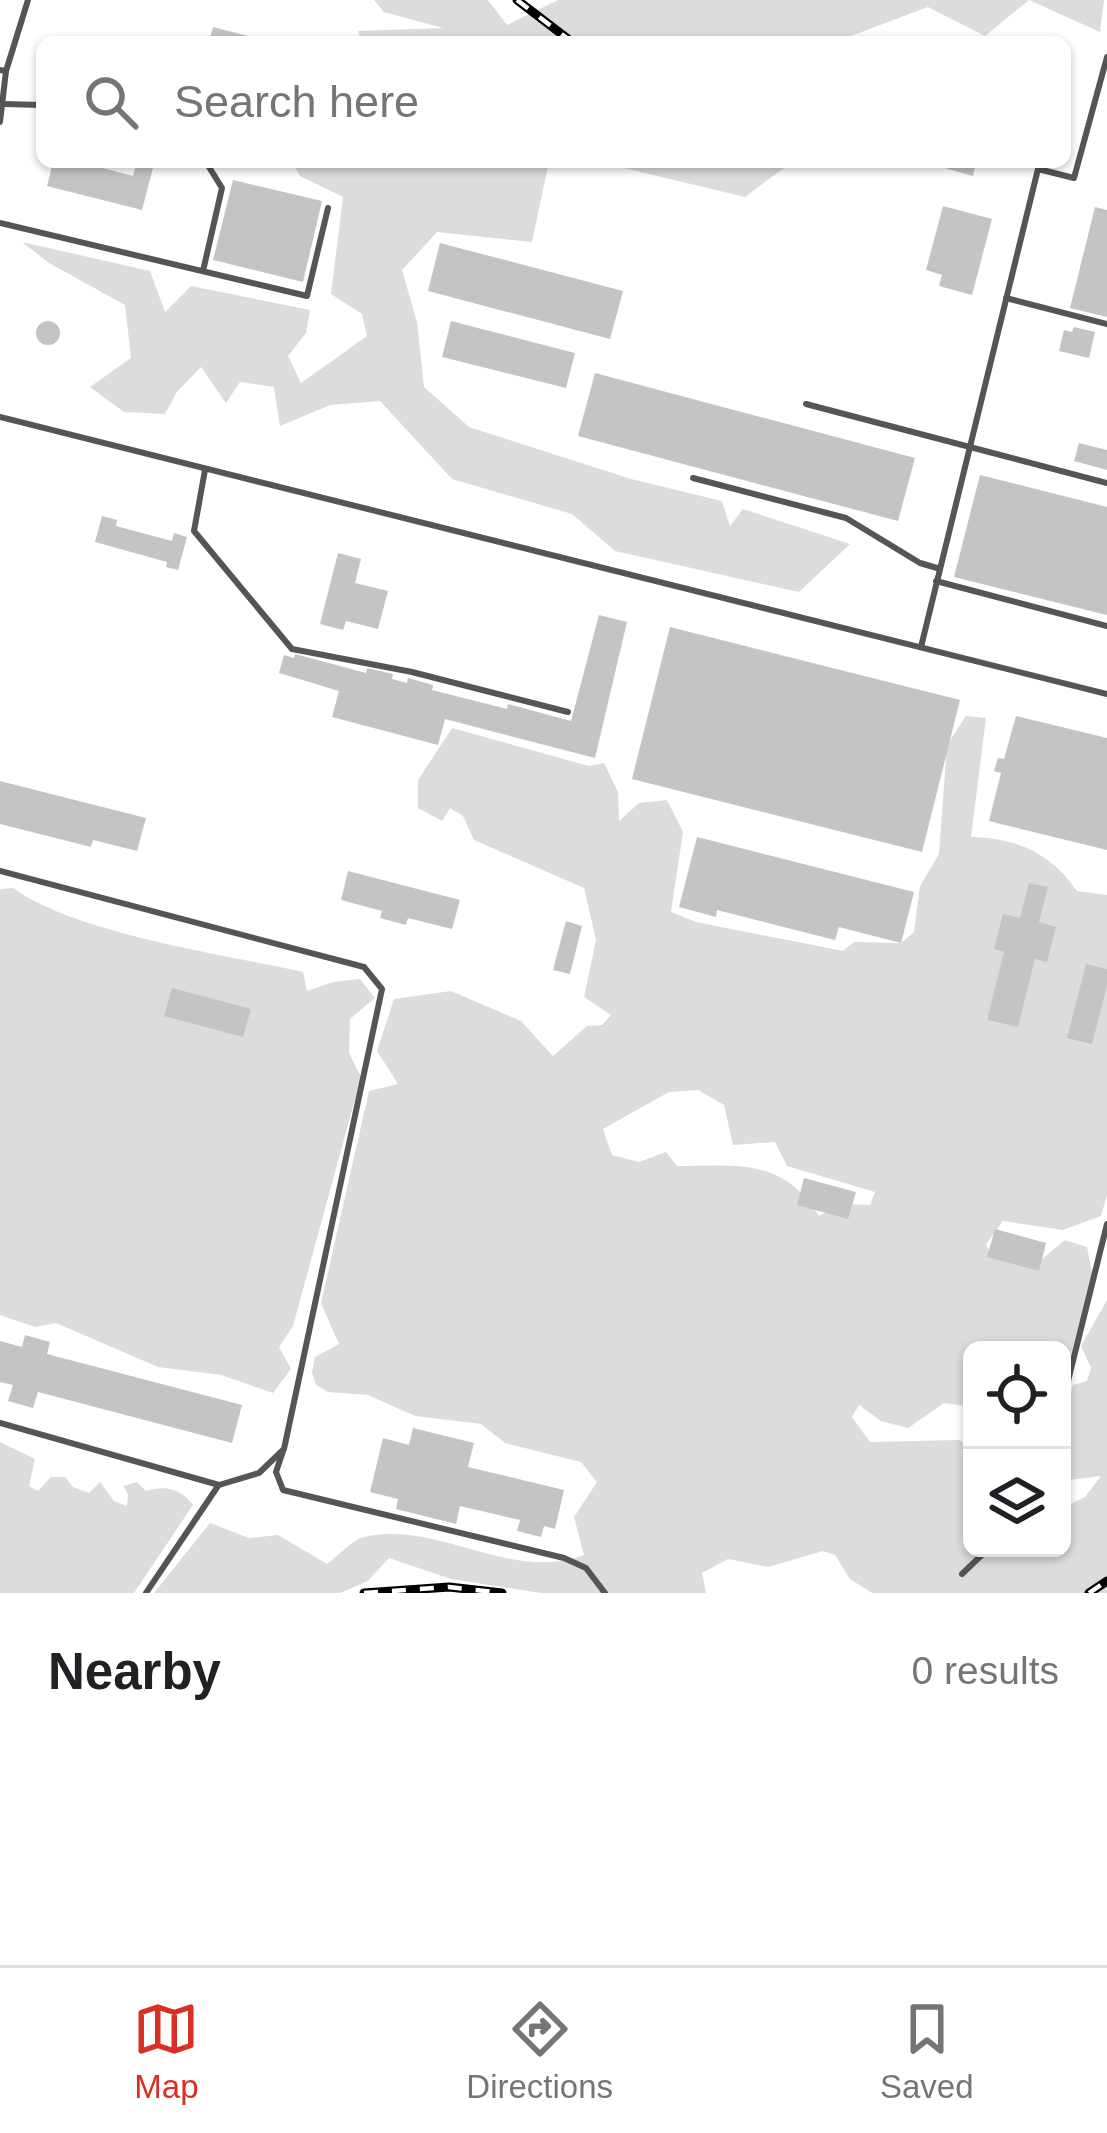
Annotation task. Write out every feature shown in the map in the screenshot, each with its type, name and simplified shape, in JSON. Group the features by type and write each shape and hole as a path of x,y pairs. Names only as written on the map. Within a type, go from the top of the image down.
{"lane":[{"path":"0,122 3,70 28,0"},
{"path":"921,647 1038,169 1074,178 1107,57"},
{"path":"3,104 36,105"},
{"path":"203,271 222,188 210,168"},
{"path":"0,223 307,296 328,208"},
{"path":"1006,298 1107,323"},
{"path":"806,404 1107,483"},
{"path":"0,417 1107,694"},
{"path":"205,470 194,531 292,649 412,672 568,712"},
{"path":"694,478 847,518 920,563 938,568"},
{"path":"935,581 1107,626"},
{"path":"0,871 364,968 382,989 276,1472 283,1490 565,1558 586,1568 604,1593"},
{"path":"1071,1369 1107,1224"},
{"path":"0,1423 218,1485 259,1473 284,1449"},
{"path":"146,1593 218,1485"},
{"path":"962,1574 980,1557"}],"shaded area":[{"path":"374,0 488,0 507,25 558,0 1029,0 985,36 928,7 851,36 359,36 358,31 443,28 384,12"},
{"path":"1029,0 1104,0 1100,32"},
{"path":"295,168 548,168 532,242 437,232 402,270 417,322 424,387 469,427 631,479 722,501 730,526 743,509 850,544 799,592 615,551 572,514 452,479 380,401 330,405 280,426 274,387 240,382 226,403 201,367 177,392 165,414 124,412 90,387 131,358 125,305 49,263 22,242 150,271 165,312 191,286 310,310 306,333 288,356 301,383 367,336 362,314 331,294 343,197 300,176"},
{"path":"624,168 784,168 745,197"},
{"path":"966,716 986,718 971,837 1032,850 1077,891 1107,895 1107,1195 1101,1216 1063,1230 1003,1221 986,1244 992,1256 1034,1266 1065,1240 1087,1247 1093,1277 1071,1353 1071,1341 963,1341 963,1406 944,1403 908,1428 881,1421 859,1405 852,1417 870,1442 963,1443 963,1557 1071,1557 1071,1504 1085,1497 1101,1476 1071,1480 1071,1392 1073,1385 1087,1381 1091,1368 1081,1346 1107,1300 1107,1593 872,1593 850,1579 835,1555 823,1551 768,1567 728,1559 702,1573 706,1593 541,1593 451,1579 389,1558 368,1581 340,1593 154,1593 210,1523 249,1538 278,1535 327,1564 359,1539 392,1534 529,1562 584,1555 574,1517 597,1482 581,1462 505,1443 481,1424 415,1416 368,1395 328,1392 316,1385 312,1372 315,1357 339,1344 321,1303 369,1091 398,1084 377,1051 394,999 451,991 521,1021 553,1056 587,1026 602,1025 611,1015 584,997 596,940 584,888 474,840 463,816 450,808 442,821 418,808 418,780 452,728 589,766 604,763 618,792 619,821 639,803 667,800 683,832 671,912 696,922 843,951 854,942 901,943 914,932 920,886 939,854 947,745","holes":["698,1090 724,1105 733,1145 775,1142 787,1166 875,1192 870,1205 843,1204 819,1216 805,1197 774,1174 739,1166 677,1166 666,1152 639,1162 612,1155 603,1129 669,1092"]},
{"path":"13,888 74,918 112,930 303,972 307,991 360,979 375,998 350,1019 349,1053 361,1077 293,1326 279,1347 291,1369 273,1393 221,1375 158,1367 56,1323 35,1327 0,1315 0,889"},
{"path":"0,1442 35,1459 29,1486 38,1491 51,1477 65,1477 73,1487 89,1493 100,1482 114,1501 127,1506 123,1486 137,1482 146,1491 178,1492 193,1505 134,1593 0,1593"}],"building":[{"path":"213,27 248,36 211,36"},
{"path":"52,168 103,168 133,176 135,168 153,168 142,210 47,186"},
{"path":"944,168 975,168 973,176"},
{"path":"233,180 322,201 303,282 213,260"},
{"path":"943,206 992,219 972,295 939,286 942,275 926,270"},
{"path":"1095,207 1107,210 1107,317 1070,308"},
{"path":"440,243 623,291 610,339 428,291"},
{"path":"48,321 60,333 48,345 36,333"},
{"path":"451,321 575,353 566,388 442,357"},
{"path":"1074,327 1095,332 1089,358 1059,351 1064,330 1072,332"},
{"path":"595,373 915,458 898,521 578,436"},
{"path":"1079,443 1107,450 1107,470 1074,461"},
{"path":"980,475 1107,507 1107,615 954,577"},
{"path":"102,516 117,520 116,526 172,541 174,533 187,537 178,570 166,567 167,562 95,542"},
{"path":"338,553 361,559 355,583 388,591 378,629 346,621 343,630 320,624"},
{"path":"599,615 627,622 595,758 445,719 438,745 332,717 339,691 279,673 284,655 294,658 295,654 366,673 367,668 393,674 392,679 433,685 432,690 571,721"},
{"path":"670,627 960,700 922,852 632,779"},
{"path":"1016,716 1107,738 1107,850 989,821 1001,773 994,771 998,758 1004,759"},
{"path":"0,781 146,818 137,851 93,840 91,847 0,824"},
{"path":"697,837 914,892 901,943 839,927 835,940 717,910 716,917 679,907"},
{"path":"348,871 460,900 452,929 408,918 406,925 380,918 382,911 341,900"},
{"path":"1029,883 1048,887 1039,922 1056,927 1047,962 1035,959 1018,1027 987,1020 1004,952 994,949 1003,914 1020,918"},
{"path":"566,921 582,926 570,974 553,970"},
{"path":"1086,964 1107,969 1092,1044 1067,1038"},
{"path":"172,988 251,1009 243,1037 164,1016"},
{"path":"804,1178 856,1192 848,1219 797,1205"},
{"path":"995,1229 1046,1243 1039,1271 987,1257"},
{"path":"25,1335 50,1342 47,1354 242,1405 232,1443 38,1392 33,1408 8,1401 13,1385 0,1382 0,1341 22,1347"},
{"path":"413,1428 474,1443 468,1467 564,1490 555,1529 544,1526 541,1537 517,1531 520,1520 460,1506 456,1524 396,1509 398,1499 370,1492 383,1438 409,1445"}],"railway":[{"path":"517,0 564,36"},
{"path":"1089,1593 1107,1581"},
{"path":"364,1593 449,1587 502,1593"}]}
